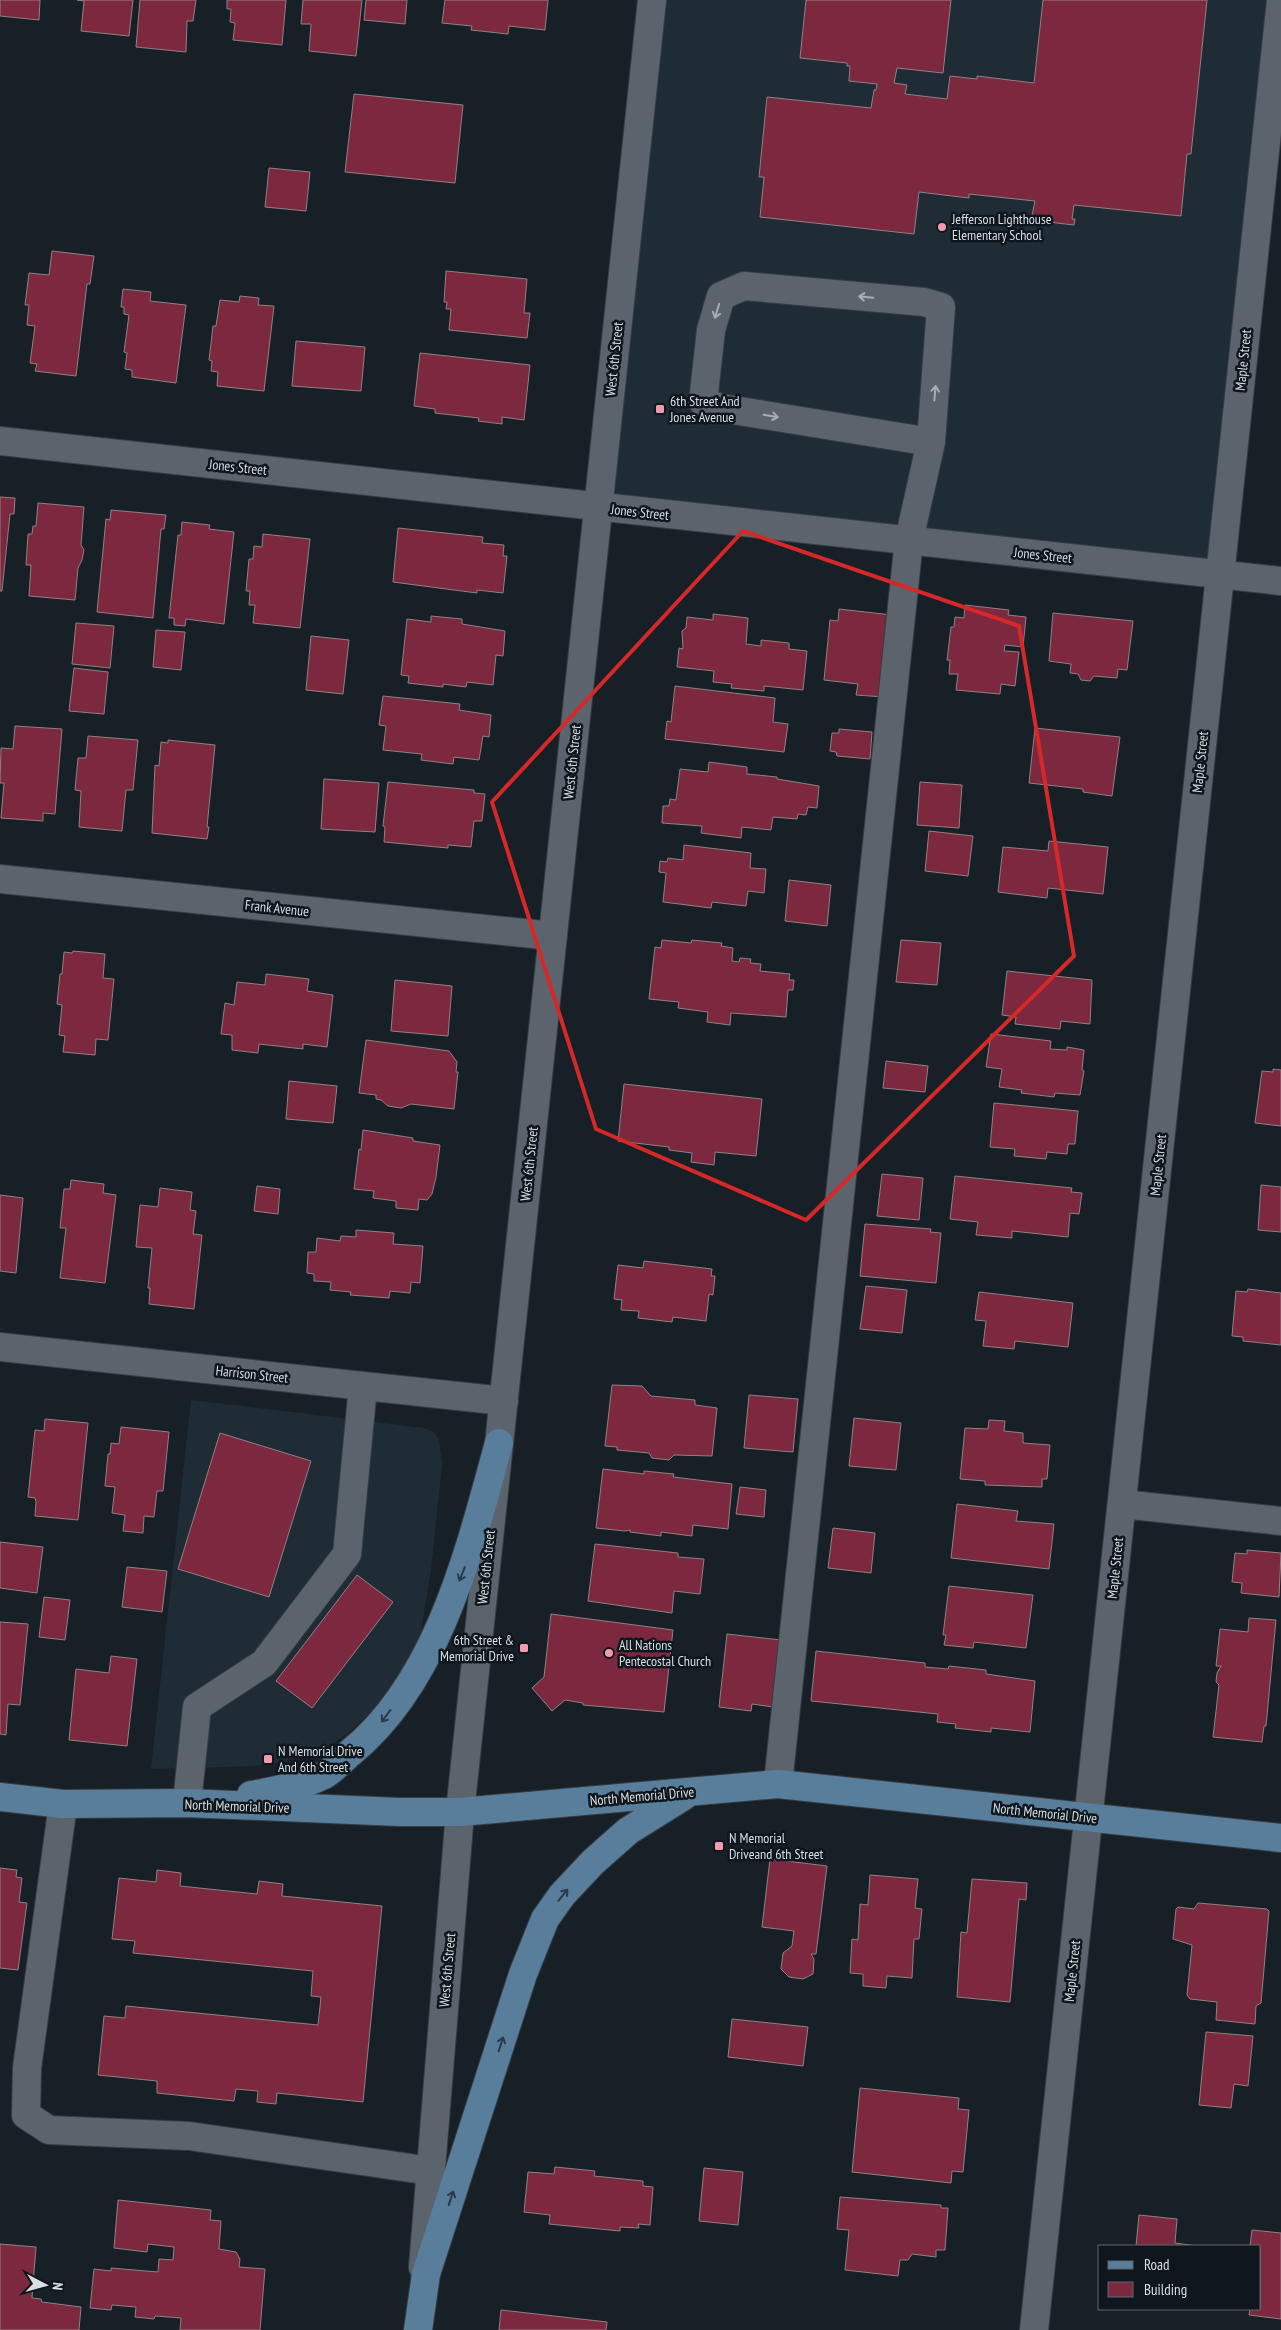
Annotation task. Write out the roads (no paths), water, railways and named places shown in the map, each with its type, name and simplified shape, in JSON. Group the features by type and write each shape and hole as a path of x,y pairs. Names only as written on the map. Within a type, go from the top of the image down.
{"main road":[{"path":"187,1803 278,1791 325,1774 372,1736 401,1696 433,1644 466,1562 499,1443"},
{"name":"North Memorial Drive","path":"0,1797 63,1804 187,1803 399,1812 460,1812 778,1784 1281,1838"},
{"path":"418,2330 426,2274 523,1974 545,1919 574,1882 628,1831 655,1813 693,1792"}],"street":[{"name":"West 6th Street","path":"418,2330 460,1812 652,0"},
{"name":"Maple Street","path":"1034,2330 1281,0"},
{"path":"778,1784 909,540 931,442 941,307 924,302 744,286 721,296 711,330 703,402 721,408 931,442"},
{"name":"Jones Street","path":"0,441 1281,580"},
{"name":"Frank Avenue","path":"0,879 553,936"},
{"name":"Harrison Street","path":"0,1347 504,1401"},
{"path":"187,1803 197,1707 264,1662 347,1554 363,1386"},
{"path":"1122,1504 1281,1521"},
{"path":"63,1804 27,2068 26,2116 49,2130 189,2136 431,2171"}],"place":[{"name":"Jefferson Lighthouse Elementary School","path":"942,227"},
{"name":"6th Street And Jones Avenue","path":"660,409"},
{"name":"6th Street & Memorial Drive","path":"524,1648"},
{"name":"All Nations Pentecostal Church","path":"609,1653"},
{"name":"N Memorial Drive And 6th Street","path":"268,1759"},
{"name":"N Memorial Driveand 6th Street","path":"719,1846"}]}
